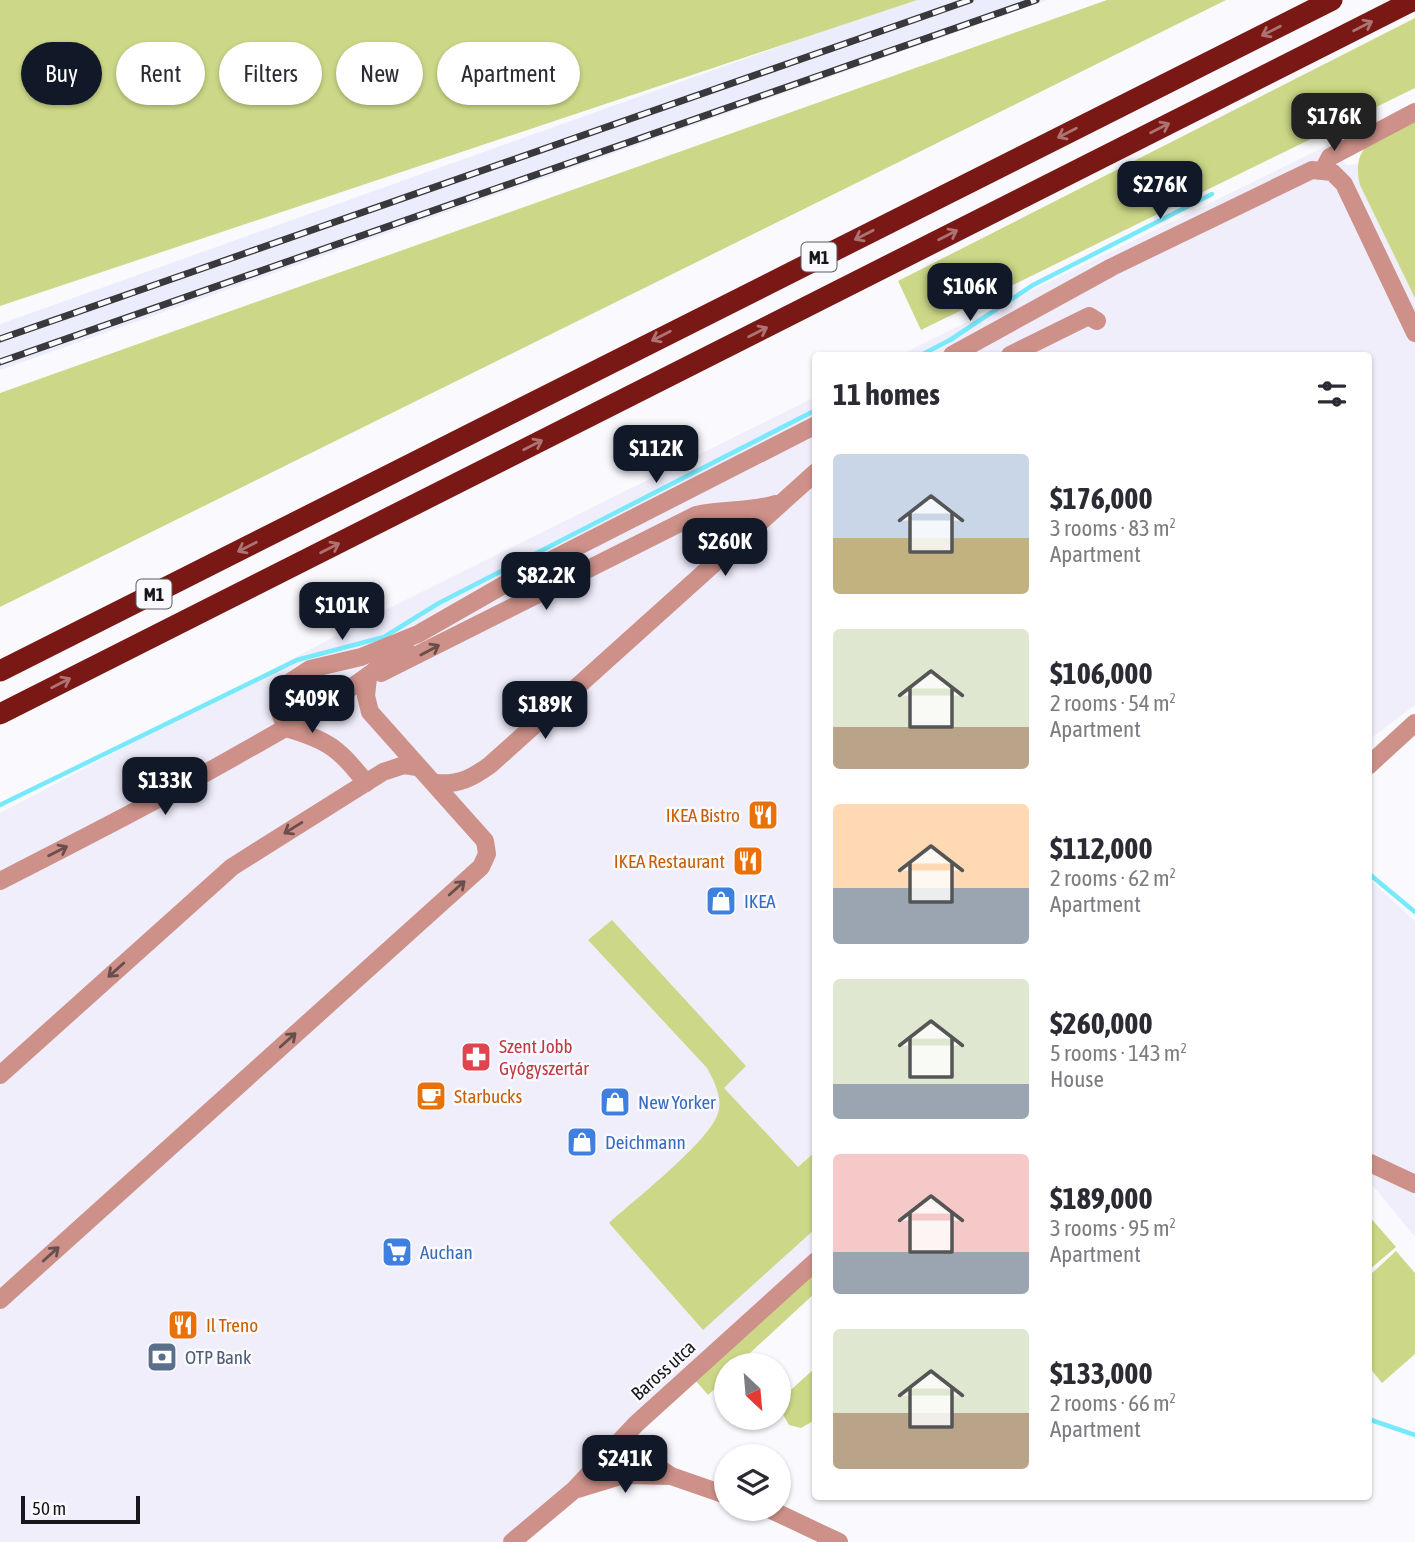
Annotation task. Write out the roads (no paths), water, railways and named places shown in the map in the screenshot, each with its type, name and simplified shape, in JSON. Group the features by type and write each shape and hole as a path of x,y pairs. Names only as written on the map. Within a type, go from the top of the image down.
{"highway":[{"name":"M1","path":"0,671 1332,0"},
{"name":"M1","path":"0,714 1415,0"}],"street":[{"path":"1323,170 1330,157 1415,112"},
{"path":"957,352 1112,267 1301,172 1323,170 1338,176 1344,184 1415,333"},
{"path":"1016,352 1089,317 1097,321"},
{"path":"366,783 344,754 330,743 286,728 280,713 281,696 287,684 310,669 361,657 418,634 514,579 812,427"},
{"path":"437,783 456,783 471,778 812,475"},
{"path":"368,678 401,666 696,515 714,511 756,510 779,503"},
{"path":"0,881 117,822 286,728 368,678 418,634"},
{"path":"0,1300 481,867 486,854 485,841 437,783 417,767 370,712 366,696 368,678"},
{"path":"1372,762 1415,723"},
{"path":"334,802 343,783 344,754"},
{"path":"0,1075 213,882 366,783 395,767 417,767"},
{"path":"467,817 466,799 471,778"},
{"path":"1372,1164 1415,1184"},
{"name":"Baross utca","path":"512,1542 575,1490 636,1424 812,1265"},
{"path":"615,1447 635,1452 671,1476 714,1491"},
{"path":"575,1490 624,1475 671,1476"},
{"path":"791,1519 839,1542"}],"waterway":[{"path":"927,352 950,340 1033,285 1212,194"},
{"path":"0,805 297,660 384,637 439,603 812,412"},
{"path":"1372,876 1415,912"},
{"path":"1372,1420 1415,1435"}],"railway":[{"path":"0,339 970,0"},
{"path":"0,362 1036,0"}],"place":[{"name":"IKEA Bistro","path":"763,815"},
{"name":"IKEA Restaurant","path":"748,861"},
{"name":"IKEA","path":"721,901"},
{"name":"Szent Jobb Gyógyszertár","path":"476,1057"},
{"name":"Starbucks","path":"431,1096"},
{"name":"New Yorker","path":"615,1102"},
{"name":"Deichmann","path":"582,1142"},
{"name":"Auchan","path":"397,1252"},
{"name":"Il Treno","path":"183,1325"},
{"name":"OTP Bank","path":"162,1357"}]}
